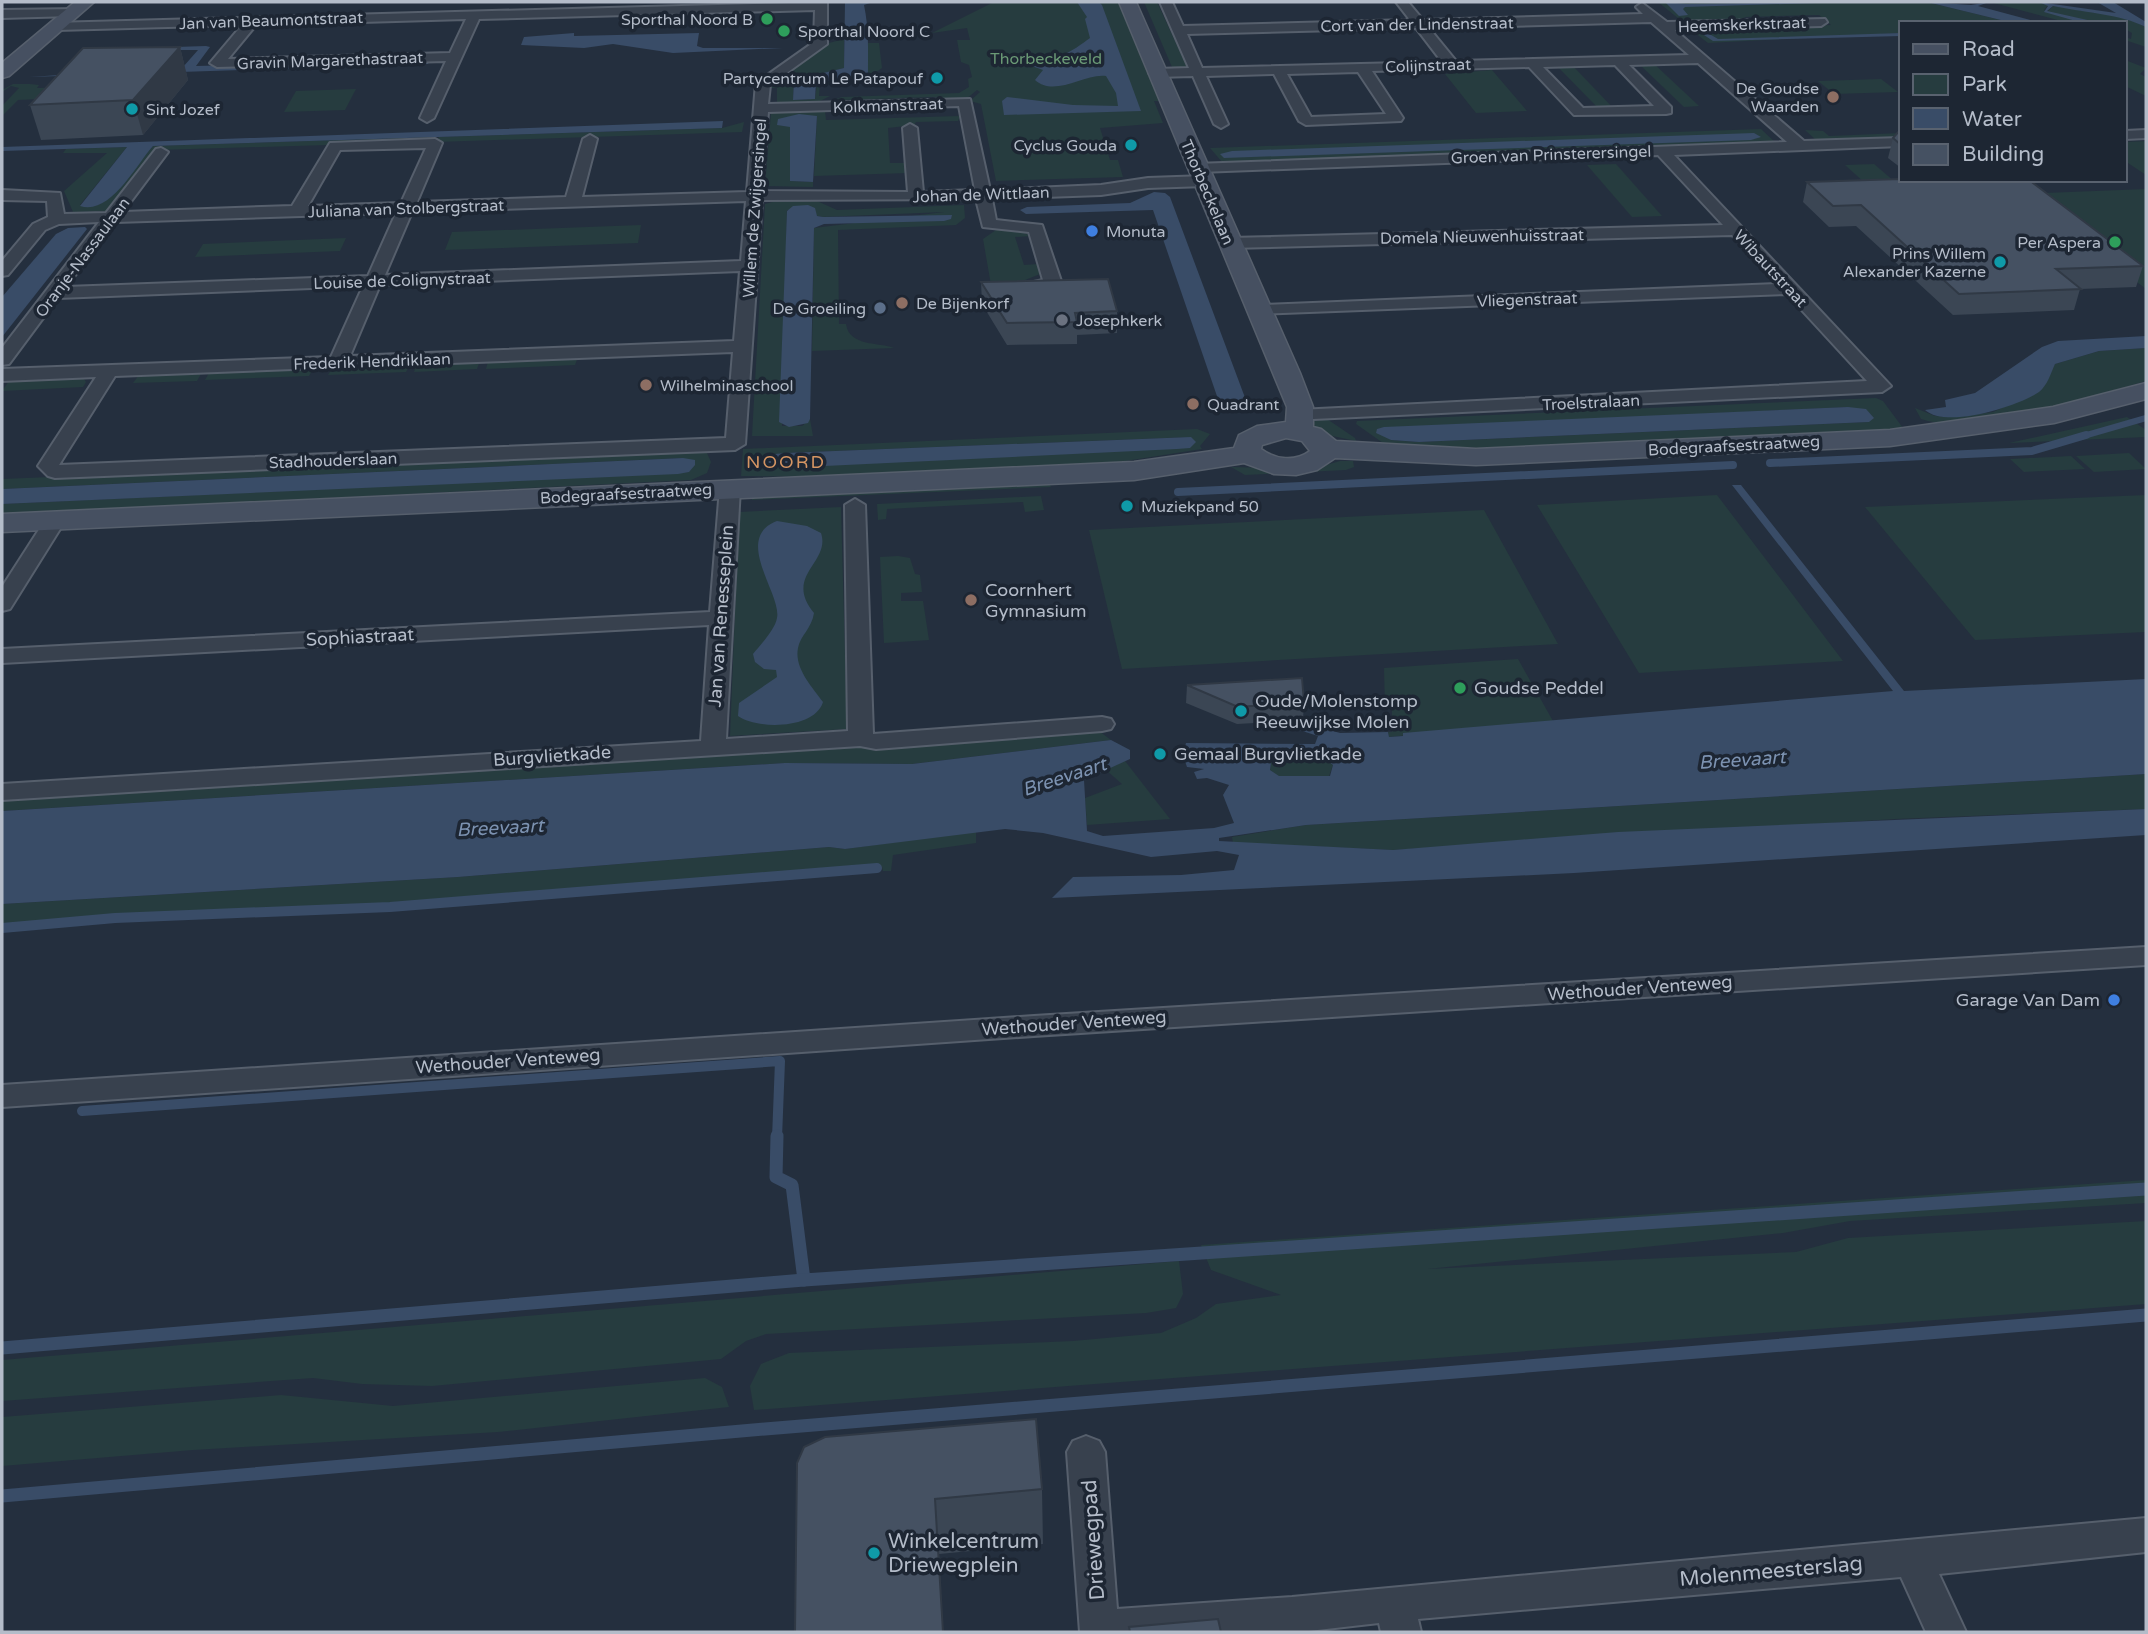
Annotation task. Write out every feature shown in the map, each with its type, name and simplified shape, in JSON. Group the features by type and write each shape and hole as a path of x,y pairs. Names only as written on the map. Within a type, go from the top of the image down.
{"main road":[{"name":"Thorbeckelaan","path":"1127,2 1156,73 1203,174 1230,243 1262,310 1300,407 1290,426"},
{"path":"2,72 79,7"},
{"name":"Bodegraafsestraatweg","path":"1326,449 1476,457 1890,438 1948,432 2054,415 2144,393"},
{"path":"1290,426 1315,437 1326,449 1316,461 1295,466 1270,464 1249,454 1246,447 1248,441 1290,426"},
{"name":"Bodegraafsestraatweg","path":"2,523 1134,471 1249,454"}],"street":[{"path":"1166,2 1221,124"},
{"path":"1402,2 1451,64"},
{"name":"Heemskerkstraat","path":"1635,2 1800,145"},
{"name":"Jan van Beaumontstraat","path":"57,26 821,4"},
{"name":"Willem de Zwijgersingel","path":"735,444 763,83 820,44 821,4"},
{"path":"2,14 79,7"},
{"path":"427,118 474,15"},
{"name":"Gravin Margarethastraat","path":"251,22 217,63 455,57"},
{"name":"Cort van der Lindenstraat","path":"1180,30 1419,23 1659,22"},
{"name":"Heemskerkstraat","path":"1659,22 1821,22"},
{"name":"Colijnstraat","path":"1156,73 1701,59"},
{"path":"1531,62 1579,112 1666,110 1617,60"},
{"path":"1278,69 1306,121 1396,118 1362,67"},
{"name":"Kolkmanstraat","path":"762,108 965,102 981,194"},
{"path":"911,128 916,197"},
{"path":"2127,135 2146,134"},
{"path":"573,202 590,139"},
{"name":"Groen van Prinsterersingel","path":"1203,174 1661,150 1899,142"},
{"path":"297,211 335,146 435,143 338,362"},
{"name":"Wibautstraat","path":"1661,150 1882,386"},
{"name":"Oranje-Nassaulaan","path":"2,360 161,152"},
{"name":"Johan de Wittlaan","path":"755,196 916,197 1101,190 1203,174"},
{"path":"981,194 989,224 1036,228 1052,281 1045,288 999,291"},
{"path":"2,195 54,196 56,219 39,227 2,271"},
{"name":"Juliana van Stolbergstraat","path":"56,219 755,196"},
{"name":"Domela Nieuwenhuisstraat","path":"1230,243 1735,229"},
{"name":"Louise de Colignystraat","path":"55,293 749,266"},
{"name":"Vliegenstraat","path":"1262,310 1791,289"},
{"name":"Frederik Hendriklaan","path":"2,375 743,346"},
{"name":"Stadhouderslaan","path":"110,370 48,466 55,472 735,444"},
{"name":"Troelstralaan","path":"1290,426 1882,386"},
{"name":"Jan van Renesseplein","path":"713,745 719,618 730,488"},
{"path":"855,505 861,738"},
{"path":"2,604 54,521"},
{"name":"Sophiastraat","path":"2,656 719,618"},
{"name":"Burgvlietkade","path":"2,793 713,745 861,738 876,741 1102,724"},
{"name":"Wethouder Venteweg","path":"2,1096 1046,1025 2146,956"},
{"name":"Driewegpad","path":"1086,1452 1100,1629"},
{"name":"Molenmeesterslag","path":"1100,1629 1292,1615 1398,1617 2146,1535"},
{"path":"1912,1559 1946,1632"}],"green space":[{"name":"Thorbeckeveld","path":"1118,2 1159,101 1154,101 1163,123 1100,128 1110,160 1118,160 1123,177 996,181 981,104 970,101 980,92 977,90 965,100 933,97 841,100 850,104 836,103 836,99 842,97 959,93 969,87 968,79 972,77 969,65 961,62 957,40 970,40 967,28 932,33 992,3"},
{"path":"1144,2 1157,2 1187,67 1172,67"},
{"path":"1658,2 1927,2 2005,21 1899,21 1899,33 1708,43 1690,29 1831,25 1819,15 1746,17 1735,21 1684,23"},
{"path":"1990,2 2039,2 2048,5 2044,10 2077,21 2061,21"},
{"path":"2053,6 2126,17 2146,27 2146,47 2127,41 2127,38 2131,39 2132,33 2127,30 2127,21 2091,21 2047,12"},
{"path":"844,39 844,68 794,81 793,100 815,99 817,83 868,74 867,43 879,43 882,68 860,83 820,84 819,96 830,96 814,104 777,105 777,88 772,88 772,82 829,43"},
{"path":"2127,61 2146,68 2140,74 2146,77 2146,96 2127,87"},
{"path":"1637,62 1652,62 1699,106 1684,107"},
{"path":"1571,64 1614,109 1599,109 1556,65"},
{"path":"1492,70 1527,111 1476,113 1445,74"},
{"path":"1881,79 1898,92 1834,94 1818,81"},
{"path":"13,84 39,85 37,88 79,87 59,98 18,100 2,116 2,106 19,88 11,86 2,90"},
{"path":"356,89 345,110 284,112 296,91"},
{"path":"825,111 826,120 960,116 958,121 916,122 914,125 888,128 890,163 908,163 909,173 814,176 817,117 790,127 790,181 813,182 813,187 765,186 771,113"},
{"path":"744,122 742,132 437,142 439,137 722,128"},
{"path":"1761,129 1777,144 1222,162 1210,148"},
{"path":"1805,130 1823,131 1829,136 1899,133 1899,138 1816,140"},
{"path":"430,137 427,142 158,150 112,211 73,212 64,191 107,153 63,153 66,149 127,147 80,205 107,200 153,146"},
{"path":"2146,141 2146,175 2127,162 2127,142"},
{"path":"1616,164 1662,216 1632,217 1587,165"},
{"path":"1874,164 1895,182 1865,183 1845,165"},
{"name":"Per Aspera","path":"2146,189 2146,289 2022,194"},
{"path":"776,201 817,201 837,210 964,205 965,218 956,225 838,230 839,324 846,324 848,331 859,340 894,348 812,351 814,228 944,212 823,217 787,210 782,426 802,426 810,419 813,436 752,436 765,204"},
{"path":"641,225 638,243 445,250 452,232"},
{"path":"996,230 1018,230 1031,236 1015,237 1024,265 1039,264 1040,274 1020,282 991,285 983,239"},
{"path":"346,238 340,251 195,257 203,244"},
{"path":"2146,348 2146,381 2053,407 1967,423 1942,423 1921,419 1915,408 1935,416 1953,417 1993,412 2041,390 2055,364 2099,351"},
{"path":"578,357 575,365 486,369 488,361"},
{"path":"480,361 477,369 414,372 417,364"},
{"path":"410,364 406,372 328,375 333,367"},
{"path":"314,367 309,376 205,380 210,371"},
{"path":"202,372 197,381 133,383 139,375"},
{"path":"84,379 86,382 83,387 2,391 9,381"},
{"path":"1876,398 1883,401 1903,428 1819,436 1497,449 1383,443 1356,424 1357,421","holes":["1848,407 1869,422 1419,442 1391,440 1377,429"]},
{"path":"2127,417 2146,430 2146,437 2009,443"},
{"path":"1327,419 1356,441 1323,434 1310,422"},
{"path":"1197,429 1210,434 1200,446 1202,449 1100,465 856,477 741,476 743,449","holes":["1191,437 762,465 767,456 784,453"]},
{"path":"698,450 707,453 711,462 707,473 691,480 2,514 2,504 689,472 683,458 2,489 2,479"},
{"path":"2129,453 2146,469 2094,472 2076,456"},
{"path":"2071,456 2085,469 2024,472 2010,459"},
{"path":"1340,461 1353,461 1354,467 1346,470 1245,475 1231,467 1312,469"},
{"path":"1049,483 1051,487 752,500 751,497"},
{"path":"1717,495 1843,661 1639,673 1537,505"},
{"path":"2146,495 2146,632 1975,640 1865,507"},
{"path":"1041,496 1044,510 1025,512 1023,502 887,509 886,519 878,520 877,504"},
{"path":"841,507 847,729 730,736 739,512"},
{"path":"1484,510 1558,644 1122,669 1089,530"},
{"path":"880,557 910,558 915,574 920,575 922,592 901,593 901,601 923,601 929,640 884,643"},
{"name":"Goudse Peddel","path":"1518,659 1553,721 1389,737 1388,732 1392,732 1392,710 1385,709 1384,668"},
{"path":"1099,731 1111,740 912,764 785,763 2,811 2,798"},
{"path":"1290,753 1323,758 1333,765 1329,776 1278,776 1270,770 1271,763"},
{"path":"1125,761 1170,819 1087,825 1085,798 1122,784 1105,769"},
{"path":"2146,774 2146,809 1895,819 1393,850 1233,843 1232,837 1306,825"},
{"path":"976,831 976,843 893,855 891,871 883,871 882,867 876,865 398,904 117,916 2,926 2,904 458,877 829,847 845,849"},
{"path":"2146,1180 2146,1203 1850,1221 1783,1233 1427,1269 1796,1252 1848,1238 2146,1221 2146,1304 754,1410 750,1386 761,1364 789,1353 1073,1341 1161,1333 1196,1318 1216,1304 1281,1295 1211,1270 1201,1245"},
{"path":"1179,1261 1183,1294 1176,1308 1146,1313 766,1334 746,1341 721,1359 432,1386 362,1384 313,1378 2,1401 2,1360"},
{"path":"705,1378 722,1387 729,1407 498,1432 193,1450 2,1466 2,1417 281,1395 393,1406"}],"water":[{"path":"845,2 873,2 864,5 868,74 816,83 815,99 793,100 794,80 844,68"},
{"path":"1077,2 1099,2 1102,5 1141,111 1004,115 1002,101 1007,97 1073,105 1118,106 1116,93 1106,76 1051,87 1035,80 1043,70 1021,62 1033,60 1038,55 1067,53 1090,38 1085,19 1087,17"},
{"path":"1665,2 1847,2 1685,7 1683,9 1688,15 1679,16"},
{"path":"1927,2 1971,5 1989,2 1978,6 2034,21 2005,21"},
{"path":"2039,2 2116,13 2097,2 2113,2 2146,22 2146,27 2114,17 2053,6 2047,11 2092,21 2076,21 2044,12 2048,6"},
{"path":"1706,32 1718,39 1899,33 1899,36 1713,41 1701,33"},
{"path":"574,33 574,36 699,33 697,46 703,48 783,48 673,53 613,44 584,48 521,45 524,37"},
{"path":"175,47 210,47 196,66 430,60 428,64 29,77 183,67 198,50 173,50"},
{"path":"799,114 817,116 813,182 790,181 790,127 777,125 778,119"},
{"path":"723,121 722,128 153,146 112,196 102,204 91,207 80,206 127,147 2,151 2,147"},
{"path":"1754,133 1761,137 1751,140 1224,158 1220,154 1232,151"},
{"path":"1154,192 1165,193 1170,197 1247,403 1224,406 1219,402 1153,210 1026,214 1020,210 1027,207 1130,203"},
{"path":"808,205 815,208 817,216 823,217 952,215 951,219 944,221 824,224 814,228 810,419 808,423 789,427 779,422 787,211 793,206"},
{"path":"68,228 87,229 2,337 2,297 56,234"},
{"path":"2146,336 2146,348 2099,351 2055,364 2047,383 2039,392 2015,404 1964,417 1935,415 1925,410 1946,407 1945,400 1975,393 2042,347 2058,341"},
{"path":"1848,407 1866,409 1874,418 1869,422 1419,442 1391,440 1376,433 1377,429 1384,427"},
{"path":"1191,437 1196,442 1190,448 1177,449 783,468 762,465 767,455 784,453"},
{"path":"683,458 695,460 695,465 689,472 678,474 2,504 2,489"},
{"name":"Breevaart","path":"1732,485 1741,485 1904,691 2146,679 2146,774 1306,825 1219,838 1219,841 1393,850 1618,832 2146,809 2146,835 1574,873 1052,898 1073,877 1181,875 1234,870 1239,855 1217,851 1151,857 1043,833 1005,829 845,849 829,847 458,877 2,904 2,811 785,763 912,764 1111,740 1130,750 1130,759 1084,780 1087,831 1103,836 1214,828 1234,823 1223,795 1229,785 1207,778 1197,779 1194,772 1204,769 1187,767 1185,761 1174,761 1174,747 1185,747 1186,743 1315,744 1318,736 1296,729 1301,722 1340,733 1388,732 1389,737 1403,736 1403,733 1893,691","holes":["1290,753 1313,754 1323,758 1333,765 1330,776 1279,776 1270,770 1271,763"]},
{"path":"777,521 807,526 821,533 820,553 805,579 803,589 814,613 799,644 797,655 805,677 823,702 818,711 809,718 772,725 747,721 738,716 739,703 777,677 776,670 764,669 755,662 753,654 777,618 777,608 762,567 759,540 764,529"}],"building":[{"path":"180,47 133,100 30,105 83,48"},
{"path":"1899,131 1899,143 1893,138"},
{"name":"Prins Willem Alexander Kazerne","path":"1899,179 1899,182 2032,182 2143,266 2056,269 2081,289 1959,294 1861,205 1833,206 1807,182"},
{"path":"1108,279 1117,311 1075,313 1077,322 1007,323 981,282"},
{"path":"1302,678 1304,702 1238,707 1187,685"},
{"path":"1036,1419 1042,1489 935,1499 943,1632 795,1632 797,1463 804,1447 825,1437"},
{"path":"1218,1619 1221,1632 1130,1632 1129,1627"}],"waterway":[{"path":"2080,437 2146,418"},
{"path":"1770,463 2032,451 2086,435"},
{"path":"1178,492 1733,465"},
{"path":"2,928 115,918 390,907 877,868"},
{"path":"82,1111 780,1061 777,1138"},
{"path":"777,1136 776,1177 792,1185 804,1280"},
{"path":"804,1280 2146,1189"},
{"path":"2,1348 804,1280"},
{"path":"2,1496 765,1429 2146,1315"}],"place":[{"name":"Sporthal Noord B","path":"767,19"},
{"name":"Sporthal Noord C","path":"784,31"},
{"name":"Partycentrum Le Patapouf","path":"937,78"},
{"name":"De Goudse Waarden","path":"1833,97"},
{"name":"Sint Jozef","path":"132,109"},
{"name":"Cyclus Gouda","path":"1131,145"},
{"name":"Monuta","path":"1092,231"},
{"name":"Per Aspera","path":"2115,242"},
{"name":"Prins Willem Alexander Kazerne","path":"2000,262"},
{"name":"De Bijenkorf","path":"902,303"},
{"name":"De Groeiling","path":"880,308"},
{"name":"Josephkerk","path":"1062,320"},
{"name":"Wilhelminaschool","path":"646,385"},
{"name":"Quadrant","path":"1193,404"},
{"name":"Muziekpand 50","path":"1127,506"},
{"name":"Coornhert Gymnasium","path":"971,600"},
{"name":"Goudse Peddel","path":"1460,688"},
{"name":"Oude/Molenstomp Reeuwijkse Molen","path":"1241,711"},
{"name":"Gemaal Burgvlietkade","path":"1160,754"},
{"name":"Garage Van Dam","path":"2114,1000"},
{"name":"Winkelcentrum Driewegplein","path":"874,1553"}],"district":[{"name":"NOORD","path":"786,462"}]}
